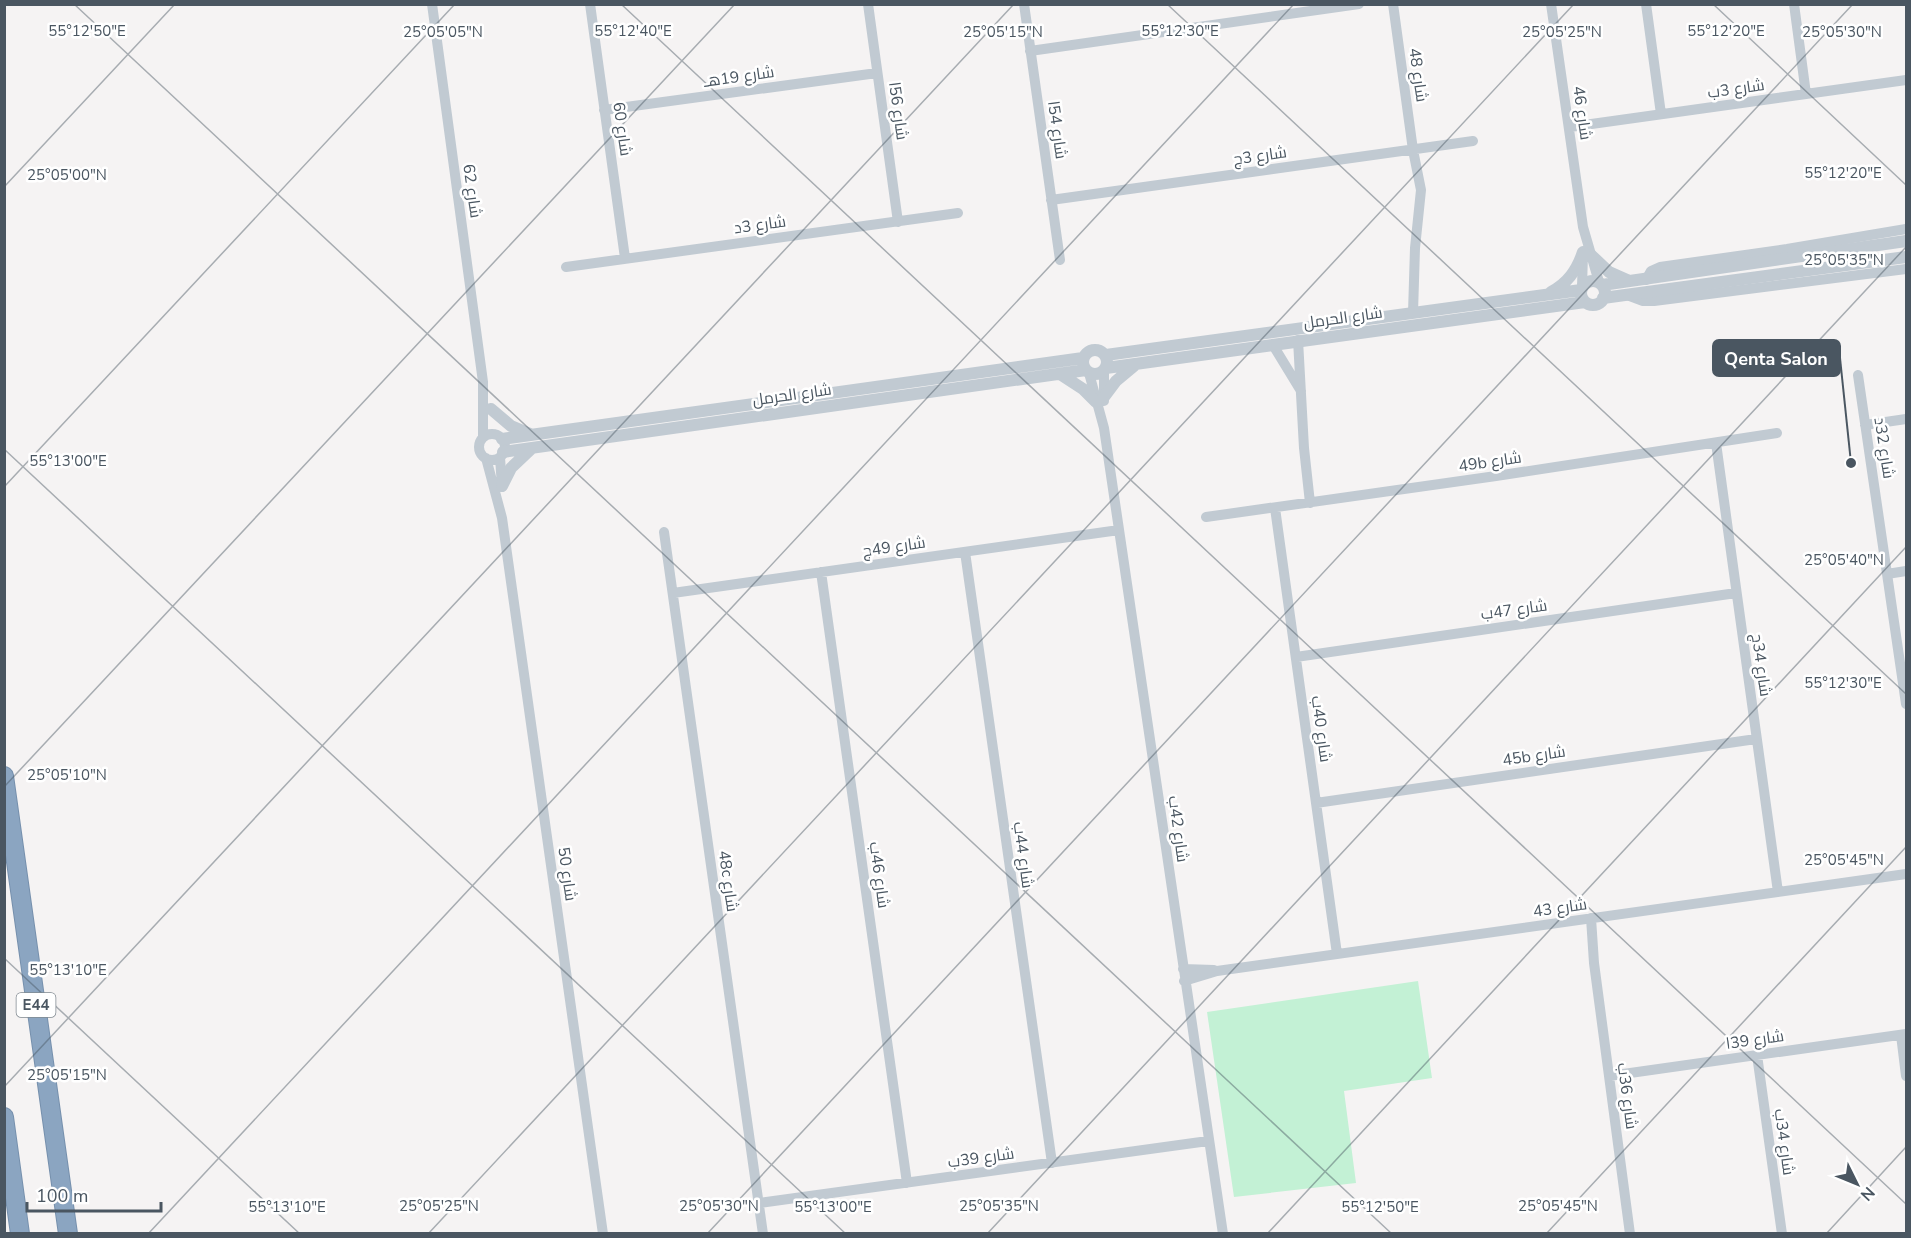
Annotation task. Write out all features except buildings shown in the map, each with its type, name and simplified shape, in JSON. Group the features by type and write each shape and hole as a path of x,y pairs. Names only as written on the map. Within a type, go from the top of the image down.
{"highway":[{"name":"E44","path":"4,776 68,1233"},
{"path":"4,1118 21,1233"}],"street":[{"name":"شارع 62","path":"432,4 483,382 483,437"},
{"name":"شارع 60","path":"590,4 625,258"},
{"name":"شارع 56ا","path":"868,4 898,222"},
{"name":"شارع 54ا","path":"1024,4 1060,260"},
{"path":"1030,51 1359,4"},
{"name":"شارع 48","path":"1393,4 1420,190 1413,313"},
{"name":"شارع 46","path":"1551,4 1587,254 1583,293"},
{"path":"1646,4 1661,114"},
{"path":"1794,4 1806,94"},
{"name":"شارع 19هـ","path":"604,110 877,73"},
{"name":"شارع 3ب","path":"1569,127 1906,80"},
{"name":"شارع 3ج","path":"1051,200 1473,141"},
{"name":"شارع 3د","path":"566,267 958,213"},
{"path":"1646,280 1651,271 1660,267 1906,229"},
{"path":"1877,234 1901,242"},
{"path":"1901,242 1631,281 1602,289 1593,305 1583,293 1588,282 1602,289 1637,300 1654,302 1906,269"},
{"path":"1547,295 1573,274 1587,254 1609,272 1631,281"},
{"name":"شارع 46","path":"1587,254 1602,289"},
{"path":"1627,295 1906,257"},
{"name":"شارع الحرمل","path":"1105,365 1413,313 1547,295 1583,293"},
{"name":"شارع الحرمل","path":"1105,365 1140,363 1273,345 1583,293"},
{"path":"1298,340 1304,448 1310,502"},
{"path":"1273,345 1302,394"},
{"path":"1102,351 1105,365 1097,374 1086,367 1088,352 1102,351"},
{"path":"1060,374 1100,400 1123,374 1140,363"},
{"name":"شارع 42ب","path":"1100,400 1105,365"},
{"name":"شارع الحرمل","path":"502,454 1060,374 1086,367"},
{"name":"شارع الحرمل","path":"501,438 1086,367"},
{"name":"شارع 42ب","path":"1086,367 1100,400 1222,1233"},
{"name":"شارع 32د","path":"1858,375 1906,704"},
{"name":"شارع 62","path":"483,382 501,438"},
{"path":"491,409 511,426 534,435"},
{"path":"1865,425 1906,419"},
{"name":"49b شارع","path":"1206,517 1777,433"},
{"path":"492,434 501,438 505,447 502,454 495,459 486,458 481,453 479,447 483,437 492,434"},
{"name":"شارع 34ج","path":"1716,443 1778,892"},
{"path":"502,486 511,468 532,448"},
{"name":"شارع 50","path":"502,454 502,518"},
{"name":"شارع 50","path":"486,458 502,518 603,1233"},
{"name":"شارع 40ب","path":"1275,508 1337,954"},
{"name":"شارع 49ج","path":"673,593 1119,530"},
{"name":"48c شارع","path":"664,532 763,1233"},
{"name":"شارع 44ب","path":"965,552 1052,1163"},
{"path":"1887,574 1906,571"},
{"name":"شارع 46ب","path":"820,572 907,1183"},
{"name":"شارع 47ب","path":"1296,657 1736,593"},
{"name":"45b شارع","path":"1316,803 1756,739"},
{"name":"شارع 43","path":"1184,981 1217,971 1906,874"},
{"name":"شارع 36ب","path":"1588,919 1589,950 1594,963 1630,1233"},
{"name":"شارع 43","path":"1183,969 1217,971"},
{"path":"1904,1034 1906,1076"},
{"name":"شارع 39ا","path":"1609,1076 1904,1034"},
{"name":"شارع 34ب","path":"1757,1055 1782,1233"},
{"name":"شارع 39ب","path":"759,1203 1208,1141"}],"green space":[{"path":"1418,981 1432,1078 1344,1091 1356,1183 1234,1197 1207,1012"}],"place":[{"name":"Qenta Salon","path":"1851,463"}]}
